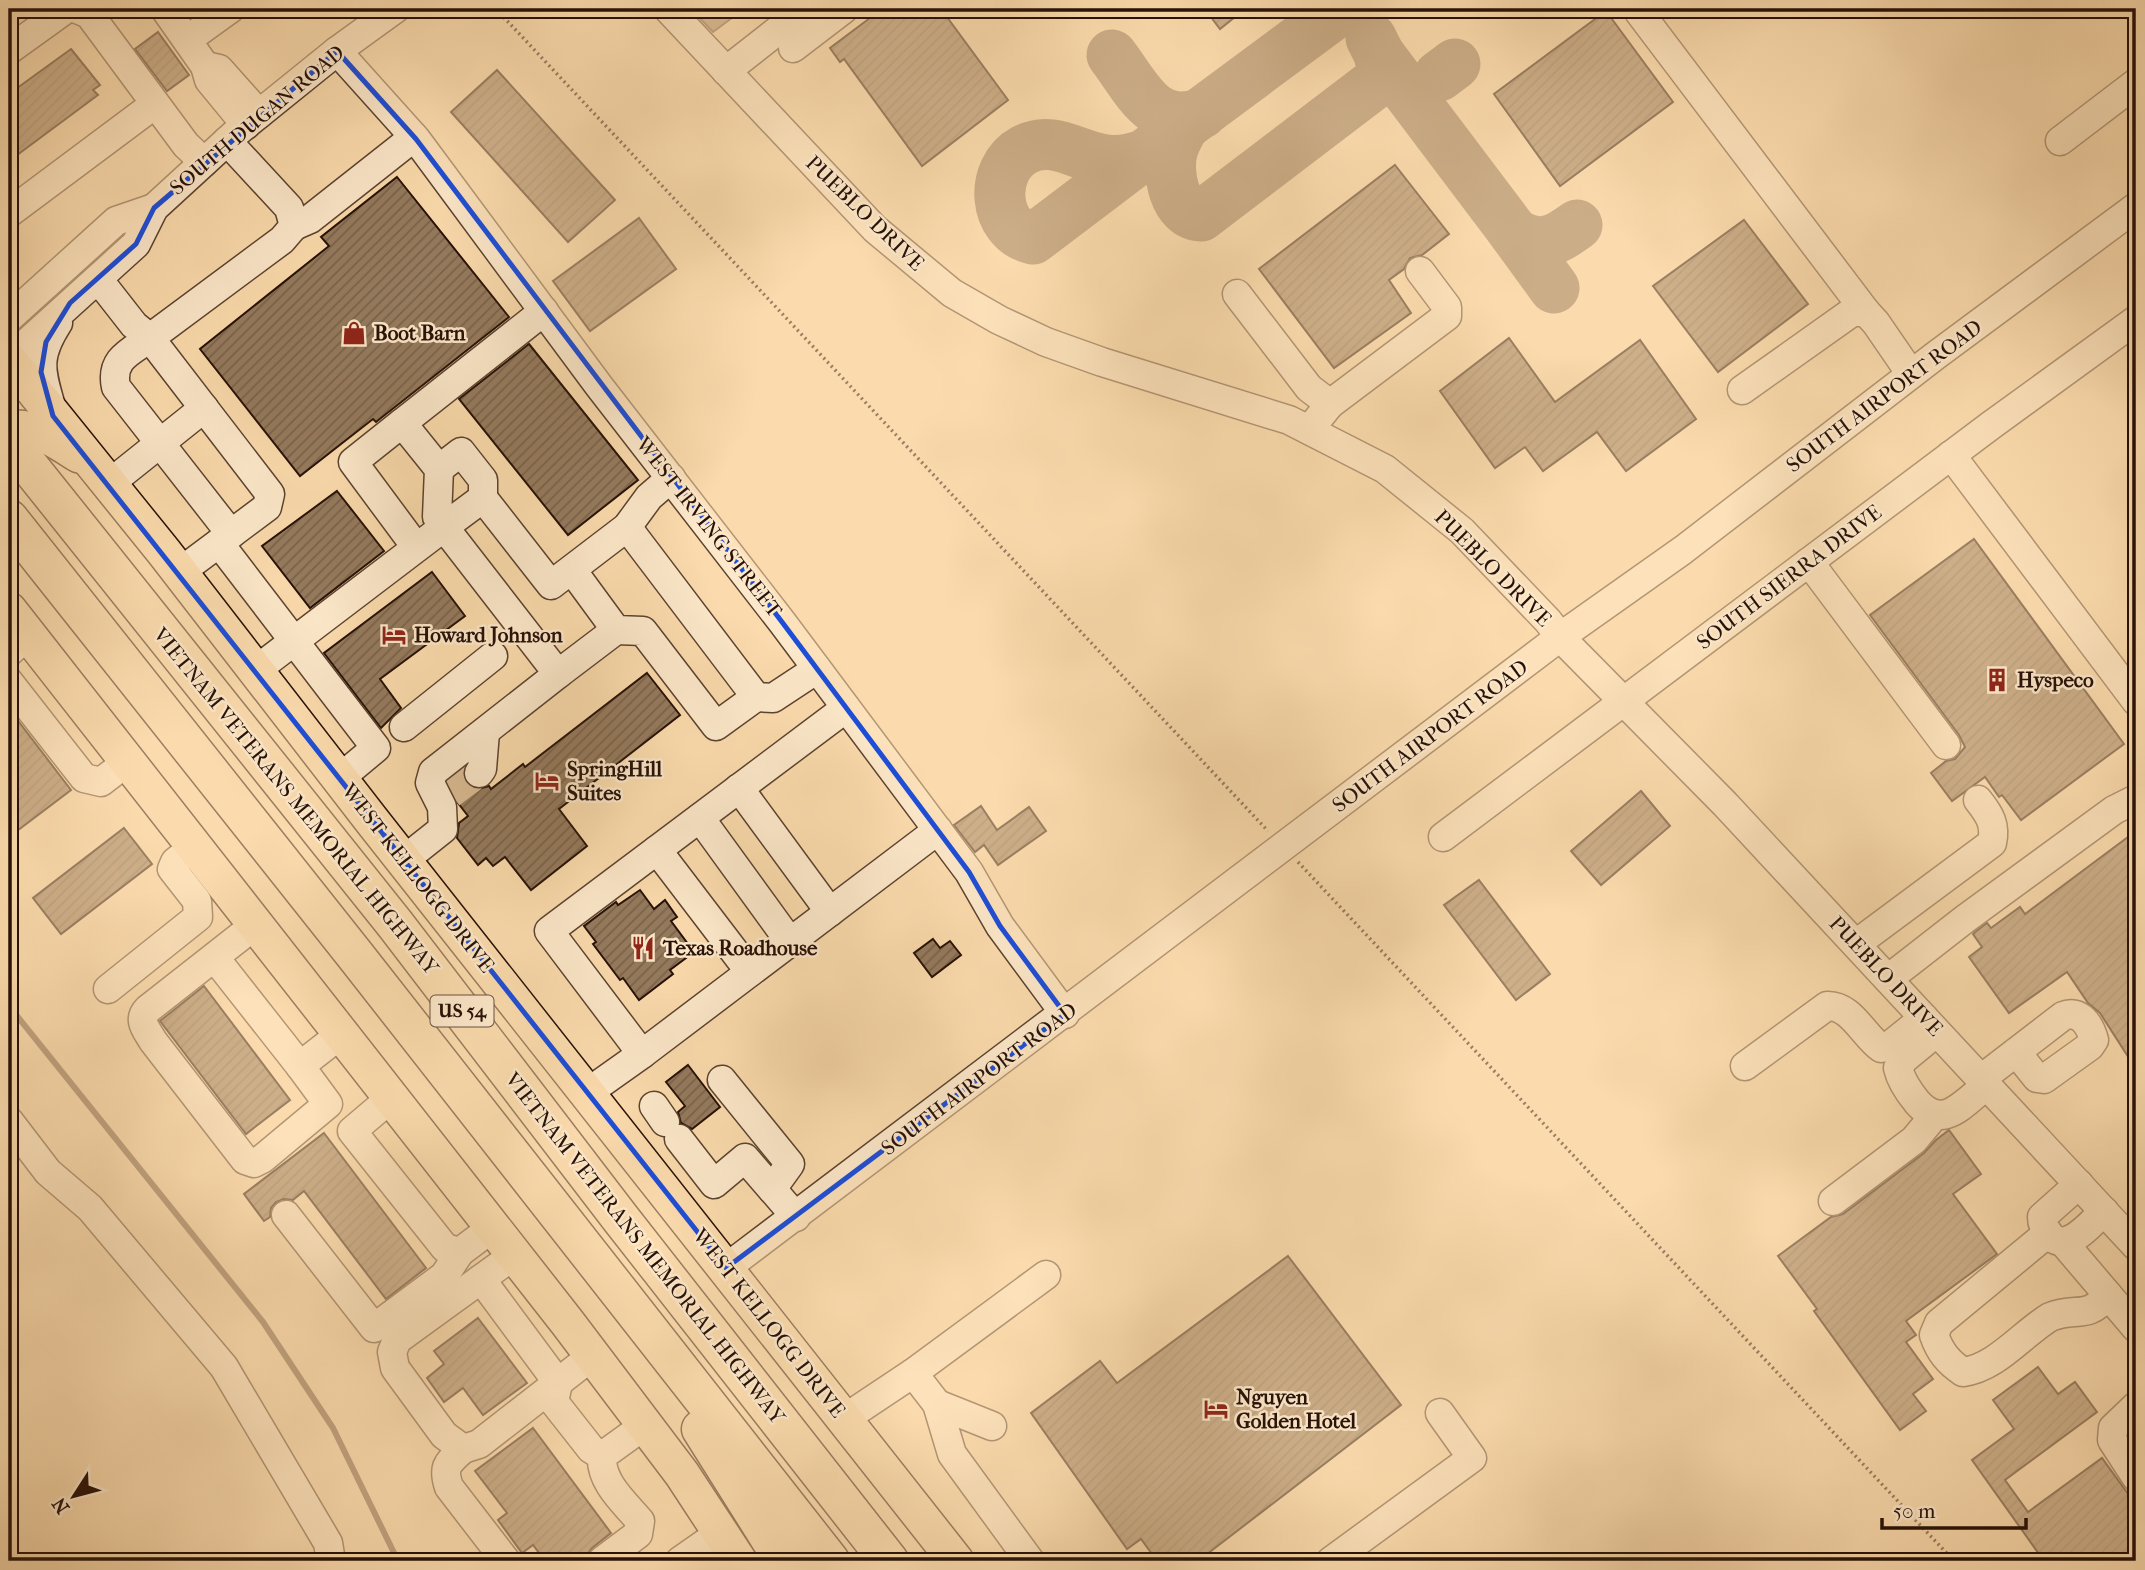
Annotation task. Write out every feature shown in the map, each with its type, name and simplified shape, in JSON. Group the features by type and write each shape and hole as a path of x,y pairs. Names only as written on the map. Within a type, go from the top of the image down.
{"highway":[{"name":"VIETNAM VETERANS MEMORIAL HIGHWAY","path":"9,441 395,924 621,1219 888,1559"},
{"name":"US 54","path":"9,519 830,1561"},
{"path":"570,1228 784,1561"}],"main road":[{"name":"WEST KELLOGG DRIVE","path":"9,360 180,572 956,1561"},
{"path":"9,429 19,427 60,442 100,473"},
{"path":"15,632 127,762 514,1255 682,1474 739,1561"}],"street":[{"path":"9,50 65,9"},
{"path":"76,9 89,14 186,145 204,162"},
{"path":"165,9 205,66 219,69 244,127 289,208 293,226"},
{"path":"187,40 230,9"},
{"name":"SOUTH DUGAN ROAD","path":"9,360 136,244 154,208 204,162 337,51 395,9"},
{"name":"PUEBLO DRIVE","path":"668,9 875,229 952,293 1045,342 1289,420 1385,469 1462,531 1548,621 1560,638 1625,701 1856,944 2135,1243"},
{"path":"726,71 805,9"},
{"path":"793,48 844,9"},
{"path":"1639,12 1876,323 1911,374"},
{"name":"WEST IRVING STREET","path":"337,51 414,137 817,669 969,872 1000,926 1065,1014"},
{"path":"2060,141 2136,83"},
{"path":"9,213 155,104"},
{"path":"388,739 293,641 159,443 116,387 113,374 121,358 282,240 293,226 310,219 414,137"},
{"name":"SOUTH AIRPORT ROAD","path":"726,1268 2136,207"},
{"name":"SOUTH DUGAN ROAD","path":"9,318 116,222 154,208"},
{"path":"9,290 23,288 72,263"},
{"path":"1309,430 1330,404 1447,316 1447,307 1420,271"},
{"path":"98,279 134,326 150,338 270,494 267,507 180,572"},
{"path":"1237,294 1309,388 1330,404"},
{"path":"53,416 41,372 43,355 46,342 70,303"},
{"path":"414,549 353,462 544,311"},
{"path":"1742,390 1852,312 1866,312"},
{"name":"SOUTH SIERRA DRIVE","path":"1443,837 1951,455 2136,320"},
{"path":"100,473 159,443 204,408"},
{"path":"402,424 439,469 437,517 558,674"},
{"path":"439,469 461,452 483,480 483,498 551,585 627,527 649,497 671,478"},
{"path":"1951,455 2136,701"},
{"path":"256,670 483,498"},
{"path":"627,527 756,697"},
{"path":"1809,562 1947,745"},
{"path":"572,570 616,630"},
{"path":"404,860 443,829 442,807 445,798 430,783 433,772 616,630 643,631 716,726 756,697 774,698 817,669"},
{"path":"340,778 493,656"},
{"path":"9,682 84,778 101,782 127,762"},
{"path":"642,1054 549,931 846,708"},
{"path":"479,773 482,769 485,732"},
{"path":"739,788 830,912"},
{"path":"1888,979 2114,810 2136,799"},
{"path":"1856,944 1992,843 1995,829 1978,800"},
{"path":"700,818 790,942"},
{"path":"587,1093 938,830"},
{"path":"108,989 198,917 198,901 172,869 175,862 194,847"},
{"path":"657,850 750,972"},
{"path":"255,925 148,1009 142,1015 141,1021 153,1041 245,1160 254,1163 262,1159 328,1104"},
{"path":"215,958 444,1248 460,1252"},
{"path":"1745,1066 1827,1006 1837,1005 1846,1011 1881,1048 1931,1025"},
{"path":"1931,1025 1898,1068 1900,1078 1907,1089 1927,1113 1938,1117 1950,1114 2016,1052"},
{"path":"300,1066 341,1034"},
{"path":"722,1080 790,1164 772,1189"},
{"path":"352,1131 391,1098"},
{"path":"1833,1201 1914,1140 1934,1115"},
{"path":"9,1121 48,1172 90,1208 224,1367 328,1543 331,1561"},
{"path":"666,1122 714,1184 745,1158 796,1217"},
{"path":"2079,1184 2042,1217 2042,1224 2136,1328"},
{"path":"2104,1211 2076,1237 2055,1237 1939,1324 1934,1335 1943,1355 1963,1372 1975,1370 1991,1362 2036,1325 2058,1314 2088,1311 2098,1307 2108,1295"},
{"path":"286,1215 374,1328 444,1276 460,1252 492,1228"},
{"path":"463,1449 444,1435 395,1368 392,1352 397,1340 514,1255"},
{"path":"844,1419 913,1373 1046,1275"},
{"path":"481,1279 558,1383 554,1402 591,1450 602,1457"},
{"path":"506,1561 449,1487 444,1474 448,1463 463,1449 478,1444 592,1356"},
{"path":"913,1373 937,1404 952,1454 1030,1561"},
{"path":"937,1404 992,1426"},
{"path":"2136,1406 2113,1428 2112,1440 2136,1477"},
{"path":"1331,1561 1472,1458 1440,1413"},
{"path":"603,1561 638,1534 640,1521 606,1478 601,1466 602,1457 645,1425"},
{"path":"680,1561 720,1532"}],"path":[{"path":"496,9 1954,1561"}],"highlighted area":[{"path":"337,51 416,139 782,622 969,872 1000,926 1065,1014 726,1268 53,416 41,372 46,342 70,303 136,244 154,208"}],"shaded area":[{"path":"691,9 744,9 713,32"}],"building":[{"path":"882,9 941,9 1008,100 922,166 844,59 840,62 830,48"},
{"path":"1205,9 1245,9 1220,29"},
{"path":"1606,11 1673,102 1560,186 1494,94"},
{"path":"158,32 189,75 167,91 135,49"},
{"path":"71,49 100,85 93,90 98,95 9,161 9,94"},
{"path":"497,70 615,200 568,242 451,112"},
{"path":"1395,165 1449,234 1422,255 1410,258 1404,269 1389,280 1411,313 1334,368 1259,269"},
{"name":"Boot Barn","path":"397,177 509,317 376,422 373,419 300,476 200,349 329,246 321,237"},
{"path":"639,218 676,269 590,331 553,281"},
{"path":"1744,220 1808,304 1718,372 1653,286"},
{"path":"1509,338 1555,402 1640,340 1696,419 1626,471 1597,432 1543,471 1525,447 1495,468 1440,391"},
{"path":"529,344 638,480 568,535 459,399"},
{"path":"337,491 384,551 310,608 262,546"},
{"name":"Hyspeco","path":"1974,539 2124,744 2021,820 2002,795 1999,797 1985,777 1952,801 1931,773 1946,761 1955,759 1965,747 1959,735 1870,615"},
{"name":"Howard Johnson","path":"432,572 465,616 380,679 401,708 381,728 324,653"},
{"name":"SpringHill Suites","path":"647,673 680,715 559,809 587,846 531,890 505,857 493,866 486,858 478,865 457,838 459,823 468,816 458,803 448,781 463,770 464,779 470,787 478,789 489,786 491,789 523,764 525,767"},
{"path":"9,709 71,790 9,837"},
{"path":"1641,791 1670,826 1601,885 1571,851"},
{"path":"981,806 997,830 1029,807 1046,831 998,865 984,845 975,852 954,825"},
{"path":"124,828 152,864 61,934 33,898"},
{"path":"2136,831 2136,1049 2127,1055 2100,1013 2088,1003 2067,972 2009,1013 1969,957 1982,947 1973,934 1975,932 1987,923 1991,928 2020,907 2025,914"},
{"path":"1479,880 1550,974 1516,1000 1444,905"},
{"name":"Texas Roadhouse","path":"640,890 654,909 665,900 677,917 671,921 694,952 670,970 673,974 639,1000 593,944 596,942 584,926 616,902 618,905"},
{"path":"933,939 940,948 950,941 961,955 932,977 914,953"},
{"path":"204,986 290,1100 246,1134 160,1021"},
{"path":"688,1065 720,1107 692,1129 681,1123 678,1112 685,1106 666,1082"},
{"path":"1949,1130 1981,1174 1953,1194 1997,1254 1906,1321 1916,1335 1906,1342 1933,1379 1913,1394 1926,1411 1900,1430 1778,1256 1831,1217 1843,1214 1924,1153"},
{"path":"324,1133 426,1268 386,1299 304,1191 293,1200 276,1202 271,1208 270,1217 264,1221 244,1194"},
{"name":"Nguyen Golden Hotel","path":"1288,1256 1401,1405 1198,1561 1157,1561 1141,1539 1127,1549 1031,1413 1100,1361 1117,1383"},
{"path":"478,1318 527,1383 483,1415 463,1388 444,1402 427,1378 444,1364 434,1351"},
{"path":"2038,1367 2058,1394 2075,1382 2097,1412 2005,1480 2028,1512 2102,1458 2136,1505 2136,1561 2044,1561 1972,1460 2014,1429 1993,1400"},
{"path":"533,1428 611,1533 592,1548 582,1561 545,1561 533,1545 522,1553 498,1520 507,1513 475,1471"}],"waterway":[{"path":"9,1006 263,1322 333,1428 398,1561"}],"taxiway":[{"path":"1144,155 1033,239 1019,233 1009,224 1003,212 1000,198 1005,171 1013,159 1024,150 1045,144 1055,145 1112,161 1144,155 1341,9"},
{"path":"1371,38 1379,54 1514,233"},
{"path":"1183,127 1172,152 1172,181 1184,209 1201,216 1377,82 1382,68 1379,54"},
{"path":"1112,55 1139,93 1159,111 1171,116 1185,117 1202,113"},
{"path":"1439,76 1455,64"},
{"path":"1554,288 1514,233 1540,242 1554,239 1577,225"}],"tunnel":[{"path":"451,794 479,773"}],"place":[{"name":"Boot Barn","path":"354,333"},
{"name":"Howard Johnson","path":"394,635"},
{"name":"Hyspeco","path":"1997,680"},
{"name":"SpringHill Suites","path":"547,781"},
{"name":"Texas Roadhouse","path":"643,948"},
{"name":"Nguyen Golden Hotel","path":"1216,1409"}]}
